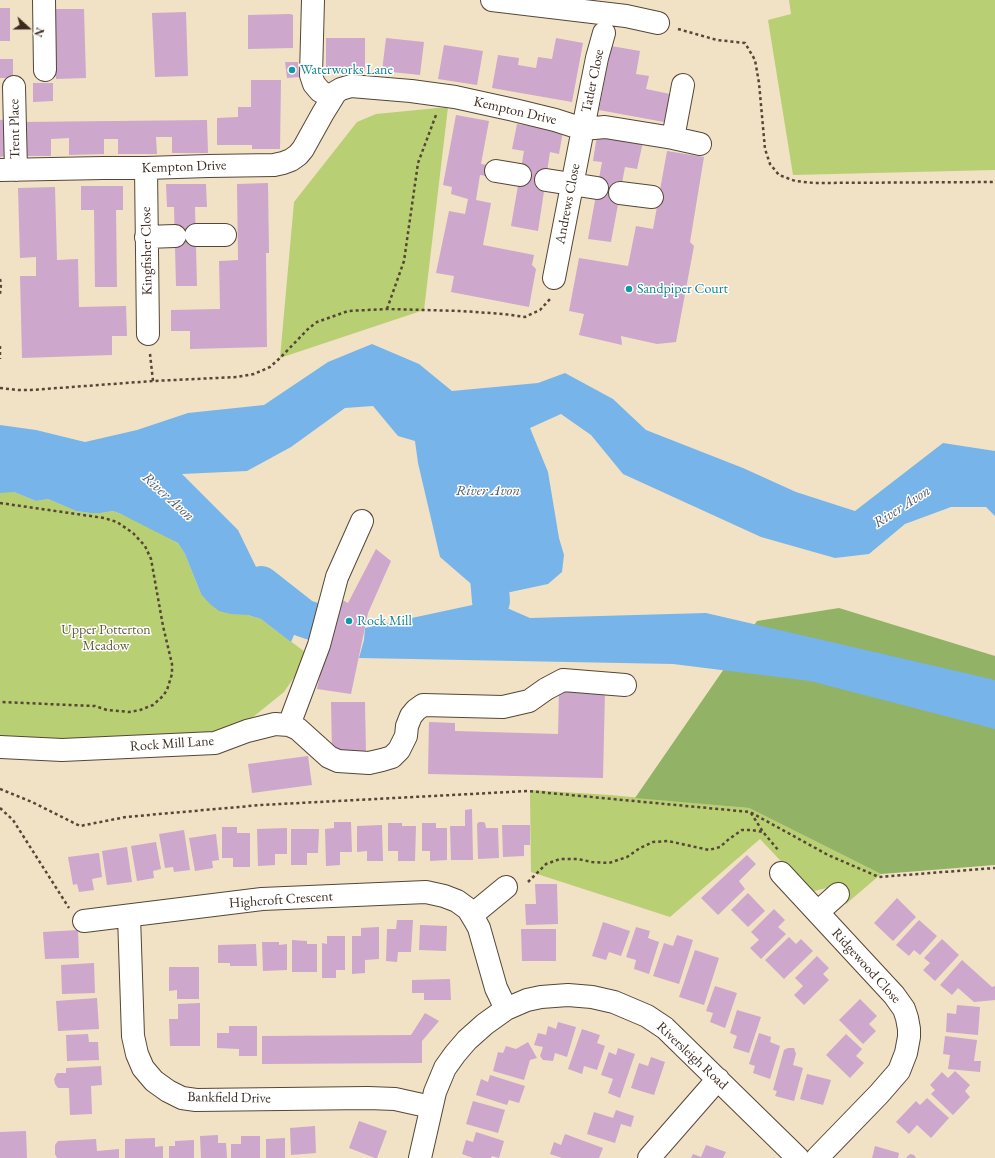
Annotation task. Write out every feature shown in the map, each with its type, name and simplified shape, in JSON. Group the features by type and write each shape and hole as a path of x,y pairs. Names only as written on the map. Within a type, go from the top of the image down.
{"street":[{"path":"44,0 45,70"},
{"path":"313,0 311,28 311,75 314,84 320,91 332,98"},
{"path":"492,0 626,16 658,23"},
{"name":"Tatler Close","path":"583,129 597,58 604,33"},
{"path":"673,138 683,84"},
{"name":"Kempton Drive","path":"8,170 274,165 291,160 298,155 336,92 351,86 411,91 442,96 514,110 555,120 583,129 605,127 700,144"},
{"name":"Trent Place","path":"8,170 15,87"},
{"name":"Andrews Close","path":"553,288 583,129"},
{"name":"Kingfisher Close","path":"146,168 148,334"},
{"path":"496,171 520,175"},
{"path":"546,180 597,188"},
{"path":"620,192 652,197"},
{"path":"146,237 225,235"},
{"path":"288,726 319,645 337,577 362,520"},
{"name":"Rock Mill Lane","path":"0,747 62,750 215,742 247,731 275,724 298,729 312,740 329,757 338,761 369,763 392,757 399,750 406,736 407,726 411,716 423,705 503,707 529,701 546,689 563,680 625,685"},
{"name":"Ridgewood Close","path":"782,873 899,1002 904,1009 907,1018 909,1037 906,1053 893,1078 817,1158"},
{"path":"472,915 506,887"},
{"name":"Highcroft Crescent","path":"77,916 129,916 262,899 426,892 457,901 472,915 479,928 496,988 506,1009"},
{"path":"818,912 838,894"},
{"name":"Bankfield Drive","path":"129,916 133,1036 136,1054 143,1068 154,1081 168,1091 182,1098 196,1100 375,1098 395,1099 431,1107"},
{"name":"Riversleigh Road","path":"420,1158 435,1092 445,1068 455,1054 467,1040 485,1024 506,1009 527,1000 556,996 592,997 614,1002 647,1016 665,1028 798,1158"},
{"path":"649,1158 718,1079"}],"path":[{"path":"658,23 716,40 746,44 755,60 759,83 765,149 770,164 779,175 796,181 814,183 995,182"},
{"path":"387,309 404,261 418,163 440,106 442,96"},
{"path":"0,279 0,294"},
{"path":"0,388 31,390 153,381 236,377 254,374 270,367 317,322 348,311 387,309 461,311 525,317 540,310 553,288"},
{"path":"0,346 0,359"},
{"path":"150,357 153,381"},
{"path":"0,503 104,518 116,522 133,533 145,546 151,558 159,607 172,664 172,674 167,690 153,705 129,712 107,710 95,706 0,702"},
{"path":"0,789 32,802 80,826 126,817 261,805 528,791 750,812 828,856 878,877 995,868"},
{"path":"0,808 13,820 77,916"},
{"path":"750,812 763,832 787,861 782,873"},
{"path":"506,887 514,896 546,864 560,858 609,863 626,857 652,842 668,841 709,850 720,847 728,839 742,830 763,832"}],"green space":[{"path":"789,0 995,0 995,170 793,175 768,20 791,14"},
{"path":"448,107 424,310 280,358 294,202 357,122 376,114"},
{"name":"Upper Potterton Meadow","path":"0,492 14,492 36,501 48,499 76,511 101,513 113,511 136,520 178,543 185,554 201,594 248,615 261,619 305,652 303,661 295,676 284,692 248,721 212,739 0,741"},
{"path":"839,608 995,656 995,865 881,874 749,808 635,798 757,621"},
{"path":"531,790 610,795 749,808 881,874 846,904 831,887 810,892 760,839 670,917 531,872"}],"water":[{"name":"River Avon","path":"372,344 419,364 452,391 538,383 565,373 613,399 646,430 743,468 796,492 855,511 943,443 995,451 995,516 986,507 951,507 905,524 869,554 835,558 761,537 623,474 591,435 561,414 530,428 548,472 559,538 564,555 562,572 548,584 506,593 484,595 440,557 418,463 415,441 398,436 373,406 345,408 291,447 247,471 182,474 238,530 258,571 297,601 307,605 291,642 261,619 248,615 231,614 219,611 210,604 201,594 185,554 178,543 113,511 90,513 76,511 48,499 36,501 14,492 0,493 0,425 36,430 85,442 137,430 188,413 264,405 328,362"},
{"path":"491,601 530,618 706,613 995,680 995,729 810,681 673,664 359,658 364,640 365,628"}],"building":[{"path":"0,8 10,8 10,41 0,41"},
{"path":"55,9 84,9 86,78 56,79"},
{"path":"186,12 188,76 155,77 152,13"},
{"path":"248,15 293,15 293,48 248,49"},
{"path":"326,38 365,38 365,71 326,71"},
{"path":"386,38 424,42 420,75 382,71"},
{"path":"556,38 583,43 572,102 492,88 498,55 519,58 518,65 536,68 538,57 552,59"},
{"path":"444,45 483,51 477,85 438,79"},
{"path":"611,46 640,51 636,74 649,76 646,89 670,94 664,122 599,110"},
{"path":"0,59 13,59 13,78 0,78"},
{"name":"Waterworks Lane","path":"285,62 298,62 299,77 287,78"},
{"path":"251,80 281,80 280,149 252,149 252,145 217,145 217,118 238,117 238,107 251,107"},
{"path":"33,83 53,83 53,101 33,102"},
{"path":"456,115 489,121 481,164 489,165 487,176 480,175 476,200 491,203 483,245 534,255 532,265 536,269 529,307 451,292 454,276 436,273 449,211 465,214 468,199 451,194 452,187 443,185"},
{"path":"7,119 7,156 0,157 0,120"},
{"path":"207,120 208,153 172,153 172,137 156,137 157,154 118,154 118,139 104,139 104,154 69,155 69,138 51,139 51,156 20,156 20,122"},
{"path":"517,124 563,131 559,154 550,152 538,231 511,226 524,151 512,149"},
{"path":"597,135 643,142 637,169 625,167 611,242 588,239 602,162 593,161"},
{"name":"Sandpiper Court","path":"667,151 704,157 690,242 694,246 676,342 657,344 621,336 622,345 579,335 584,314 569,311 579,258 628,266 636,226 653,229"},
{"path":"268,183 269,253 266,253 267,347 190,349 190,331 171,331 171,310 220,309 219,261 238,260 237,184"},
{"path":"166,184 206,184 207,207 195,207 197,286 176,286 174,207 167,207"},
{"path":"81,186 123,186 123,210 116,210 117,287 95,287 94,210 81,210"},
{"path":"55,187 57,260 78,259 79,307 126,306 127,336 112,336 112,355 22,358 20,276 36,276 36,257 20,258 18,188"},
{"name":"Rock Mill","path":"376,549 391,561 368,613 351,694 317,689 337,597 348,603"},
{"path":"559,690 605,691 603,778 428,774 429,722 455,723 455,731 558,734"},
{"path":"331,702 365,702 366,753 332,753"},
{"path":"308,756 312,785 252,793 248,764"},
{"path":"472,809 473,860 451,860 450,826 465,826 465,810"},
{"path":"334,822 351,822 352,852 340,852 340,865 326,866 325,829 334,828"},
{"path":"479,822 485,823 486,828 498,828 499,858 478,859 477,824"},
{"path":"388,823 402,823 402,826 416,826 415,861 398,861 398,851 388,851"},
{"path":"422,823 436,823 436,828 447,828 447,860 430,861 430,851 422,851"},
{"path":"382,825 383,861 367,861 367,851 357,852 357,826"},
{"path":"502,825 530,825 530,845 524,845 524,856 503,857"},
{"path":"222,827 237,827 237,833 250,833 250,867 233,867 233,858 222,858"},
{"path":"287,828 287,854 275,854 275,865 258,866 257,829"},
{"path":"291,829 319,829 318,853 307,853 307,865 291,865"},
{"path":"184,830 190,870 174,872 173,867 165,868 159,834"},
{"path":"216,834 219,860 212,861 213,868 195,871 189,838"},
{"path":"156,842 161,869 153,871 154,878 137,881 131,846"},
{"path":"127,847 132,882 107,885 102,851"},
{"path":"99,853 102,877 92,879 94,890 79,892 77,884 73,885 68,857"},
{"path":"747,855 756,864 739,881 745,889 718,915 701,898"},
{"path":"535,884 557,884 558,924 526,925 525,904 536,904"},
{"path":"748,893 765,911 748,927 731,910"},
{"path":"897,898 916,917 893,941 874,923"},
{"path":"774,909 785,920 778,927 786,934 761,959 750,948 759,940 751,932"},
{"path":"397,920 413,920 411,952 398,952 397,962 386,961 387,929 396,929"},
{"path":"919,920 937,936 920,955 914,950 909,956 896,945"},
{"path":"603,922 630,931 621,956 609,952 606,960 592,956"},
{"path":"420,925 447,926 446,951 419,950"},
{"path":"379,927 379,959 365,960 365,973 352,974 352,936 361,936 361,928"},
{"path":"636,927 650,931 648,938 659,942 649,974 634,969 636,960 626,957"},
{"path":"521,929 556,929 556,961 522,961"},
{"path":"78,930 79,958 45,959 43,932"},
{"path":"677,935 693,940 679,984 653,976 664,943 673,946"},
{"path":"327,936 345,936 345,970 336,970 336,978 322,978 322,943 327,944"},
{"path":"789,937 796,944 801,939 813,951 784,979 765,960"},
{"path":"942,939 959,955 935,981 923,970 930,963 924,958"},
{"path":"292,940 307,941 307,944 317,944 317,972 292,972"},
{"path":"262,942 279,942 279,945 287,944 287,970 263,971"},
{"path":"256,944 257,966 230,966 230,963 218,963 218,945"},
{"path":"695,950 719,958 704,1005 679,997"},
{"path":"817,956 829,968 823,974 829,980 804,1005 794,995 803,986 795,978"},
{"path":"962,960 992,987 995,986 995,1000 974,1002 958,988 952,995 940,985"},
{"path":"94,963 95,993 62,994 61,965"},
{"path":"169,967 199,967 199,999 177,999 177,990 169,991"},
{"path":"450,979 451,1000 424,1000 424,993 412,993 412,980"},
{"path":"715,986 737,993 725,1028 710,1022 713,1013 706,1011"},
{"path":"97,998 99,1029 58,1031 56,1001"},
{"path":"860,999 877,1016 869,1024 876,1031 863,1044 839,1020"},
{"path":"200,1003 200,1046 170,1046 169,1019 178,1019 178,1004"},
{"path":"957,1005 980,1007 978,1035 946,1032 947,1013 956,1014"},
{"path":"737,1010 761,1017 749,1053 733,1048 737,1036 730,1033"},
{"path":"425,1013 439,1021 422,1041 422,1063 262,1064 262,1036 411,1035"},
{"path":"558,1022 576,1027 567,1057 555,1053 553,1061 543,1060 540,1056 543,1047 534,1045 538,1033 546,1035 548,1026 556,1029"},
{"path":"229,1026 257,1026 257,1056 239,1056 239,1049 217,1048 217,1033 229,1033"},
{"path":"582,1029 600,1035 597,1043 605,1046 597,1070 584,1066 582,1074 568,1069"},
{"path":"759,1033 771,1037 770,1042 780,1046 770,1079 753,1073 755,1066 749,1064"},
{"path":"88,1034 89,1042 98,1042 99,1060 67,1061 66,1035"},
{"path":"846,1034 862,1049 856,1056 864,1063 850,1078 826,1055"},
{"path":"945,1036 977,1040 974,1061 981,1061 980,1072 948,1069 950,1055 943,1054"},
{"path":"528,1042 537,1058 530,1060 524,1080 493,1071 498,1052 503,1053 506,1046 516,1049"},
{"path":"618,1048 635,1054 620,1098 608,1093 613,1079 601,1075 609,1052 616,1055"},
{"path":"794,1048 796,1054 793,1065 803,1068 794,1101 775,1096 777,1091 773,1090 784,1050"},
{"path":"651,1057 665,1062 654,1095 631,1088 639,1063 648,1066"},
{"path":"101,1066 102,1085 91,1086 92,1114 70,1115 69,1088 58,1088 54,1079 57,1073 66,1073 66,1068"},
{"path":"955,1071 970,1085 965,1091 970,1097 953,1115 931,1094 935,1090 930,1085 942,1072 948,1078"},
{"path":"807,1074 831,1080 823,1105 800,1099"},
{"path":"490,1075 525,1086 519,1103 509,1100 507,1105 476,1095 481,1079 488,1082"},
{"path":"927,1098 949,1118 931,1138 917,1125 909,1134 896,1122 916,1101 920,1105"},
{"path":"473,1101 505,1110 498,1133 466,1124"},
{"path":"616,1110 634,1116 631,1127 621,1124 615,1143 587,1134 594,1112 613,1118"},
{"path":"359,1121 387,1131 377,1158 349,1148"},
{"path":"315,1126 316,1153 291,1155 290,1128"},
{"path":"26,1131 27,1158 0,1158 0,1132"},
{"path":"476,1132 504,1141 499,1158 492,1156 491,1158 473,1158 462,1154 466,1140 473,1142"},
{"path":"565,1134 603,1148 599,1158 562,1158 550,1154 554,1142 561,1145"},
{"path":"218,1135 218,1143 226,1143 227,1158 201,1158 200,1136"},
{"path":"241,1136 260,1136 260,1158 231,1158 231,1144 241,1144"},
{"path":"155,1138 155,1147 163,1146 163,1158 125,1158 125,1139"},
{"path":"285,1138 285,1158 266,1158 266,1139"},
{"path":"96,1139 97,1151 119,1149 119,1158 57,1158 55,1154 55,1145 58,1141"},
{"path":"194,1140 194,1158 169,1158 169,1146 175,1146 175,1141"},
{"path":"706,1145 726,1152 723,1158 691,1158 693,1154 701,1157"},
{"path":"875,1146 899,1153 898,1158 872,1158"},
{"path":"910,1154 914,1155 916,1158 906,1158"}],"waterway":[{"path":"486,542 491,601"},
{"name":"River Avon","path":"261,585 303,618 324,625"}],"place":[{"name":"Waterworks Lane","path":"292,70"},
{"name":"Sandpiper Court","path":"629,289"},
{"name":"Rock Mill","path":"349,621"}]}
